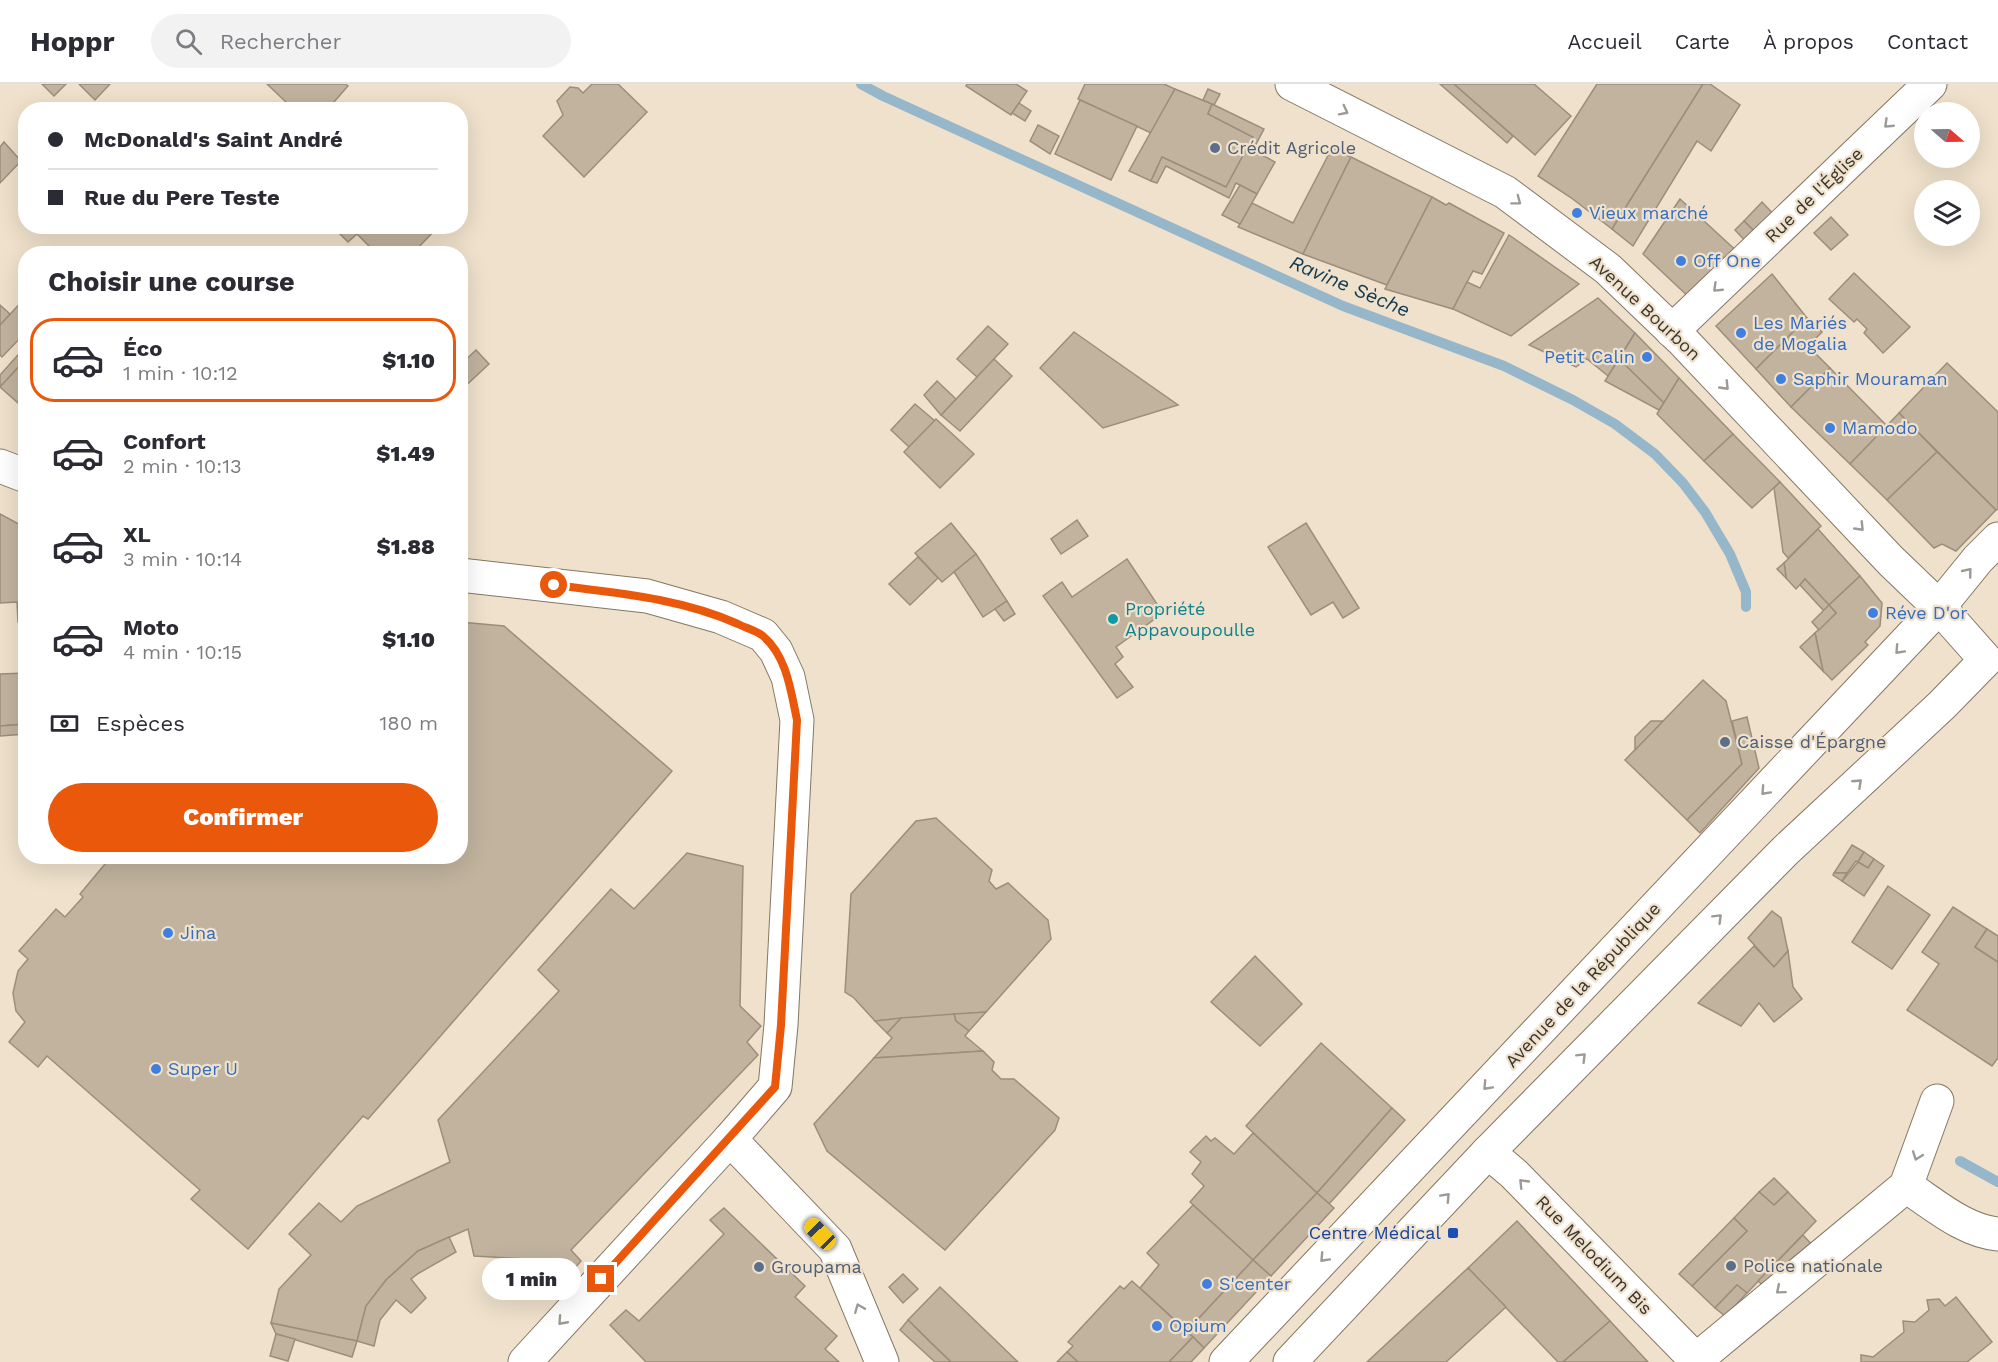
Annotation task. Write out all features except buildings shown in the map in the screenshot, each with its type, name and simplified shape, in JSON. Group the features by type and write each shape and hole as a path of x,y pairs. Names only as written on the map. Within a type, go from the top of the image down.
{"main road":[{"name":"Avenue Bourbon","path":"1292,84 1505,192 1608,269 1672,331 1891,561 1939,607 1986,660 1942,705 1785,851 1488,1152"},
{"name":"Rue de l'Église","path":"1672,331 1930,84"},
{"path":"0,466 18,473"},
{"name":"Avenue de la République","path":"1226,1362 1939,607 1978,559 1998,539"},
{"path":"468,576 647,596 721,617 763,635 776,651 788,677 797,720 781,1025 775,1087 525,1362"},
{"path":"1696,1361 1906,1186 1937,1101"},
{"path":"730,1139 835,1249 882,1362"},
{"path":"1290,1362 1488,1152"},
{"name":"Rue Melodium Bis","path":"1488,1152 1514,1174 1696,1361"},
{"path":"1906,1186 1983,1233 1998,1234"}],"waterway":[{"name":"Ravine Sèche","path":"861,84 1343,306 1504,366 1573,400 1615,424 1655,454 1683,483 1705,512 1730,554 1746,592 1746,607"},
{"name":"Ravine Sèche","path":"1960,1161 1998,1182"}],"place":[{"name":"Crédit Agricole","path":"1215,148"},
{"name":"Vieux marché","path":"1577,213"},
{"name":"Off One","path":"1681,261"},
{"name":"Les Mariés de Mogalia","path":"1741,333"},
{"name":"Petit Calin","path":"1647,357"},
{"name":"Saphir Mouraman","path":"1781,379"},
{"name":"Mamodo","path":"1830,428"},
{"name":"Réve D'or","path":"1873,613"},
{"name":"Propriété Appavoupoulle","path":"1113,619"},
{"name":"Caisse d'Épargne","path":"1725,742"},
{"name":"Jina","path":"168,933"},
{"name":"Super U","path":"156,1069"},
{"name":"Centre Médical","path":"1453,1233"},
{"name":"Police nationale","path":"1731,1266"},
{"name":"Groupama","path":"759,1267"},
{"name":"S'center","path":"1207,1284"},
{"name":"Opium","path":"1157,1326"}],"route":[{"path":"554,585 647,596 721,617 763,635 776,651 788,677 797,720 781,1025 775,1087 601,1279"}]}
